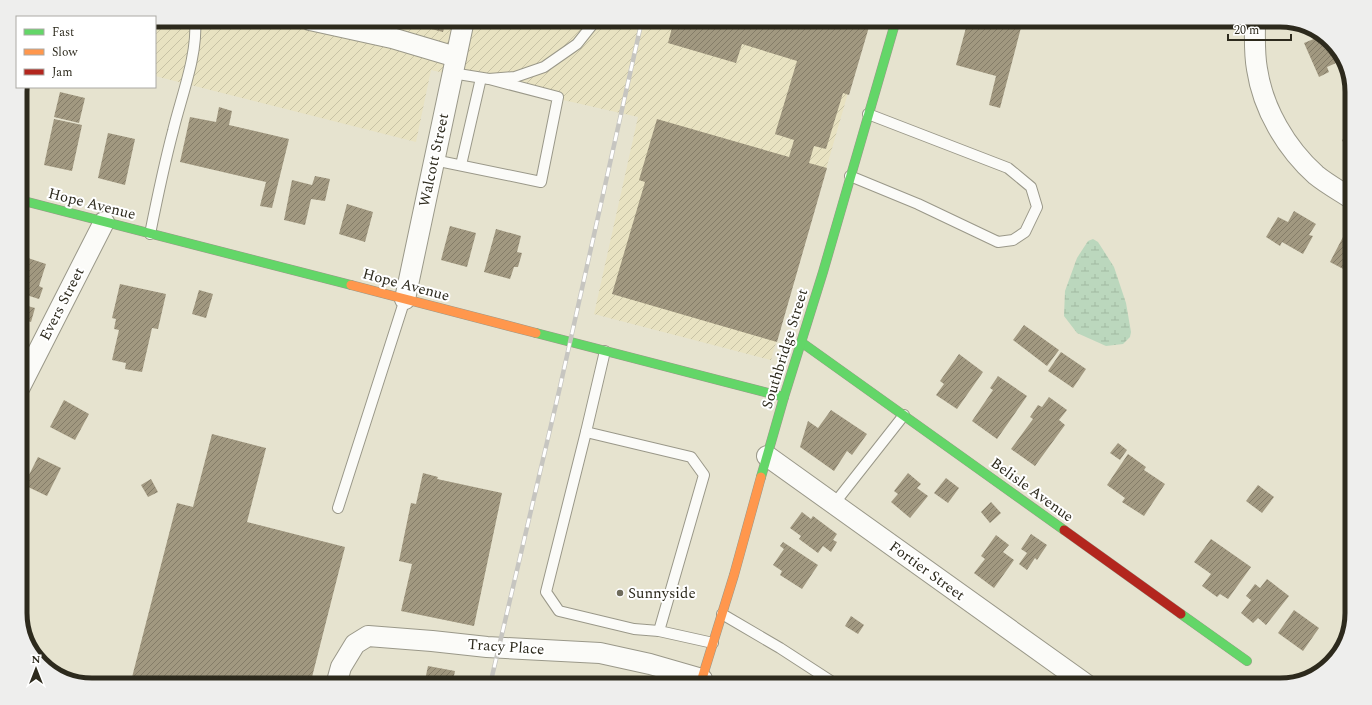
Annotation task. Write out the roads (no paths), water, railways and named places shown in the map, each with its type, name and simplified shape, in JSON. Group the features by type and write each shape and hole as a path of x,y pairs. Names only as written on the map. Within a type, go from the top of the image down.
{"main road":[{"name":"Southbridge Street","path":"702,678 894,27"},
{"name":"Hope Avenue","path":"27,202 784,397"},
{"name":"Belisle Avenue","path":"801,342 1247,661"}],"street":[{"path":"342,27 392,38 454,65"},
{"name":"Walcott Street","path":"405,299 462,27"},
{"path":"1255,27 1254,41 1257,70 1266,103 1285,140 1316,175 1345,194"},
{"name":"Evers Street","path":"27,373 104,222"},
{"name":"Fortier Street","path":"767,456 1077,678"},
{"name":"Tracy Place","path":"338,678 341,667 354,644 368,636 426,640 487,647 600,653 650,664 690,678"}],"lane":[{"path":"150,234 172,132 193,50 196,34 195,27"},
{"path":"485,79 515,77 544,67 577,44 590,27"},
{"path":"434,160 541,182 558,97 485,79 454,65"},
{"path":"461,165 485,79"},
{"path":"850,176 918,204 998,242 1012,240 1025,232 1037,207 1032,188 1008,168 868,114"},
{"path":"338,508 405,299"},
{"path":"604,351 586,432 546,592 558,611 634,630 659,631 713,643"},
{"path":"834,504 904,416"},
{"path":"586,432 691,457 704,475 659,631"},
{"path":"722,614 780,648 826,678"}],"railway":[{"path":"492,678 560,387 640,27"}],"place":[{"name":"Sunnyside","path":"620,593"}]}
